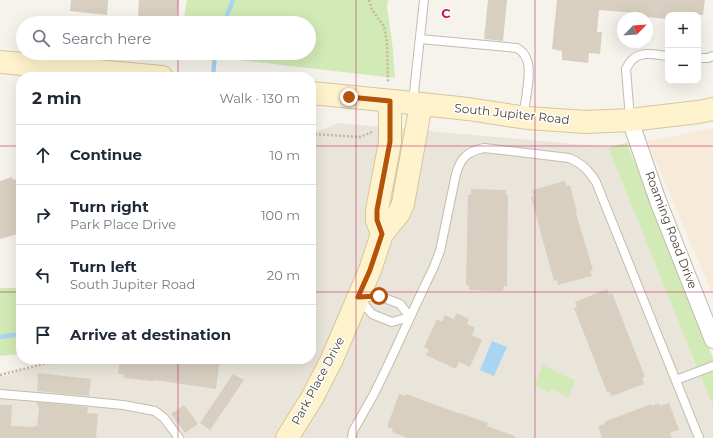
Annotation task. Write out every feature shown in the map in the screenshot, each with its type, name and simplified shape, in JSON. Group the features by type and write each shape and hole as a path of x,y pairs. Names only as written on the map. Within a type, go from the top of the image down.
{"street":[{"path":"0,62 113,72"},
{"name":"South Jupiter Road","path":"316,93 389,92 417,104 468,109 523,118 586,122 630,120 713,109"},
{"path":"382,234 377,220 377,210 390,142 389,92"},
{"name":"Park Place Drive","path":"287,438 312,398 332,359 370,270 382,234 399,214 402,204 417,104"},
{"name":"Roaming Road Drive","path":"630,120 658,201 711,331"}],"lane":[{"path":"417,104 420,39 424,0"},
{"path":"420,39 517,48 523,52 528,60 529,71 523,118"},
{"path":"630,120 626,69 629,62 636,56 643,53 665,56"},
{"path":"701,58 713,56"},
{"path":"352,438 353,431 389,364 433,269 440,250 459,164 465,156 474,150 484,148 569,158 580,163 590,172 596,182 699,438"},
{"path":"358,297 379,296 400,304 410,318"},
{"path":"358,297 372,314 392,322 410,318"},
{"path":"676,380 713,366"},
{"path":"0,394 69,399 123,405 155,411 164,418 179,438"}],"path":[{"path":"369,0 372,10 384,26 388,42 389,92"},
{"path":"316,134 360,137 370,134 376,130"},
{"path":"0,375 43,364"}],"shaded area":[{"path":"339,123 608,147 713,407 713,438 0,438 0,377 44,364 316,364 316,132"},
{"path":"713,128 713,295 647,141"}],"green space":[{"path":"187,0 388,0 387,8 392,41 395,78 239,60 316,60 316,16 184,16"},
{"path":"627,143 713,358 713,407 608,147"},
{"path":"0,288 16,288 16,354 0,356"},
{"path":"543,365 575,381 568,397 551,389 549,392 534,385"}],"water":[{"path":"492,341 507,347 494,376 480,370"}],"building":[{"path":"71,0 108,0 107,15 70,11"},
{"path":"139,0 179,0 177,16 138,16"},
{"path":"488,0 507,0 503,41 484,39"},
{"path":"557,0 705,0 703,15 701,15 701,12 665,12 665,19 653,18 653,12 599,10 597,32 602,32 600,54 589,53 588,63 562,60 562,51 552,49"},
{"path":"12,177 13,180 16,179 16,234 0,239 0,181"},
{"path":"565,181 566,186 570,185 576,213 593,270 590,271 592,276 558,285 557,280 554,281 531,197 534,196 532,190"},
{"path":"471,189 506,190 506,195 508,195 507,286 504,286 503,291 469,290 469,285 466,285 468,195 471,195"},
{"path":"607,289 609,294 612,293 645,377 642,378 644,384 612,396 609,391 607,392 574,308 577,307 575,302"},
{"path":"456,313 469,319 467,324 475,328 472,335 482,340 470,367 459,362 456,369 426,355 429,350 424,347 437,319 442,322 445,315 454,319"},
{"path":"119,364 219,364 216,389 154,380 124,378 124,374 118,374"},
{"path":"38,373 91,379 89,396 37,391"},
{"path":"233,374 244,380 210,430 200,423"},
{"path":"399,394 405,396 406,394 488,423 487,426 515,436 515,438 408,438 392,432 393,429 387,427"},
{"path":"36,402 88,407 87,413 98,414 96,438 0,438 0,405 12,405 11,426 34,427 37,426 39,409"},
{"path":"659,403 660,406 669,403 679,430 670,433 672,438 602,438 598,426 605,424 604,422 651,404 652,406"},
{"path":"184,405 198,424 185,433 171,414"}],"waterway":[{"path":"227,16 233,0"},
{"path":"213,72 214,60"},
{"path":"0,337 16,335"}],"route":[{"path":"349,97 390,101 390,142 377,210 377,220 382,234 370,270 358,297 379,296"}]}
